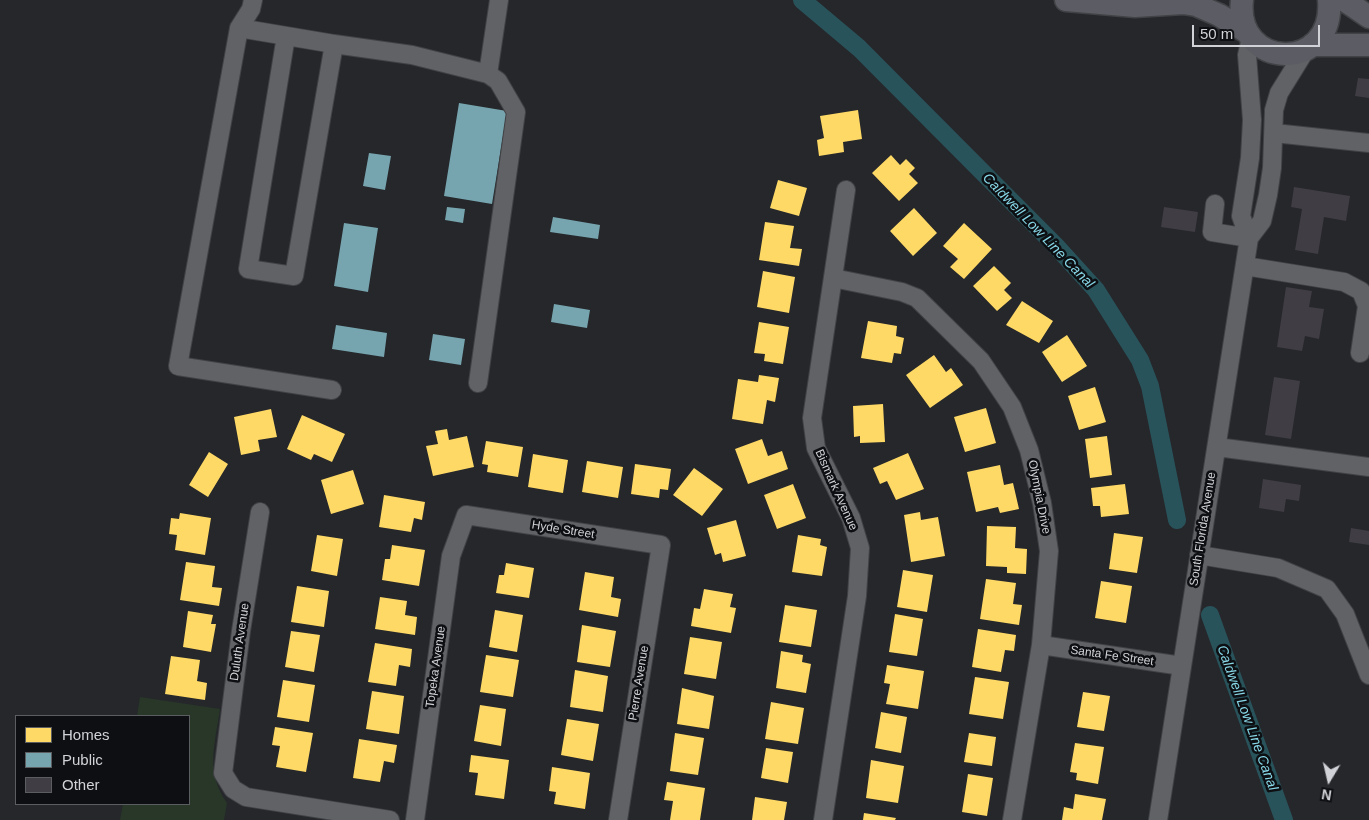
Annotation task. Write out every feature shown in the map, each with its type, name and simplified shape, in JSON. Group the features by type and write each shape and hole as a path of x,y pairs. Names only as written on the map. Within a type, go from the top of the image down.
{"main road":[{"path":"1066,0 1135,6 1182,3 1196,5 1219,15 1249,35 1261,48 1274,53 1290,55 1308,48 1369,45"},
{"path":"1242,0 1240,12 1249,35"},
{"path":"1308,48 1326,29 1330,14 1329,0"},
{"path":"1344,0 1369,18"}],"street":[{"path":"253,0 251,9 239,28 178,366 332,390"},
{"path":"488,74 499,0"},
{"path":"239,28 412,55 488,74 498,81 516,112 478,383"},
{"name":"South Florida Avenue","path":"1158,820 1249,238 1241,216 1250,158 1252,120 1247,55 1249,35"},
{"path":"286,36 248,269 294,276 334,44"},
{"name":"South Florida Avenue","path":"1249,238 1262,221 1272,168 1274,110 1279,93 1308,48"},
{"path":"1274,133 1369,143"},
{"name":"Bismark Avenue","path":"823,820 857,596 860,548 851,518 816,448 812,418 812,402 846,190"},
{"path":"1215,204 1212,232 1249,238"},
{"path":"1245,266 1344,282 1360,291 1368,306 1360,354"},
{"name":"Olympia Drive","path":"833,278 902,292 917,298 981,361 1012,407 1031,459 1042,503 1049,552 1041,645 1012,820"},
{"path":"1216,447 1369,467"},
{"name":"Duluth Avenue","path":"260,512 241,631 223,773 233,788 246,797 390,820"},
{"name":"Hyde Street","path":"466,515 661,545"},
{"name":"Topeka Avenue","path":"415,820 451,556 466,515"},
{"name":"Pierre Avenue","path":"618,820 661,545"},
{"path":"1199,555 1278,568 1327,589 1345,614 1369,675"},
{"name":"Santa Fe Street","path":"1041,645 1182,666"}],"green space":[{"path":"140,697 220,709 213,758 216,780 227,803 224,820 120,820 123,805 190,805 190,715 137,715"}],"building: Homes":[{"path":"858,110 862,139 843,142 844,152 819,156 817,140 824,138 820,116"},
{"path":"891,155 900,165 906,159 915,168 909,174 918,183 899,201 872,173"},
{"path":"778,180 807,188 799,216 770,208"},
{"path":"914,208 937,233 913,256 890,231"},
{"path":"765,222 794,226 790,248 802,249 799,266 759,260"},
{"path":"964,223 992,249 964,279 950,267 958,259 943,246"},
{"path":"994,266 1011,283 1004,290 1012,298 997,311 973,286"},
{"path":"763,271 795,277 789,313 757,307"},
{"path":"1022,301 1053,321 1039,343 1006,325"},
{"path":"868,321 897,326 896,336 904,338 901,354 894,353 892,363 861,358"},
{"path":"759,322 789,327 783,364 764,361 765,354 754,353"},
{"path":"1067,335 1087,366 1062,382 1042,352"},
{"path":"934,355 946,372 951,368 963,385 930,408 906,375"},
{"path":"759,375 779,378 775,402 767,400 763,424 732,419 738,379 758,382"},
{"path":"1095,387 1106,422 1079,430 1068,396"},
{"path":"883,404 885,442 860,443 860,436 854,437 853,406"},
{"path":"986,408 996,443 965,452 954,417"},
{"path":"271,409 277,437 258,440 260,451 241,455 234,417"},
{"path":"302,415 345,434 332,462 314,454 311,460 287,449"},
{"path":"447,429 449,440 467,436 474,467 433,476 426,446 438,444 435,431"},
{"path":"1107,436 1112,475 1090,478 1085,439"},
{"path":"762,439 768,456 782,451 788,469 748,484 735,449"},
{"path":"486,441 523,447 518,477 487,472 488,465 482,464"},
{"path":"209,452 228,464 208,497 189,485"},
{"path":"908,453 924,489 896,500 887,481 880,484 873,468"},
{"path":"533,454 568,460 563,493 528,487"},
{"path":"587,461 623,467 618,498 582,492"},
{"path":"635,464 671,469 668,490 660,489 659,498 631,494"},
{"path":"1000,465 1004,485 1013,483 1019,509 1000,513 998,507 976,512 967,472"},
{"path":"694,468 723,489 702,516 673,495"},
{"path":"353,470 364,504 331,514 321,480"},
{"path":"793,484 806,518 777,529 764,495"},
{"path":"1125,484 1129,514 1101,517 1100,506 1093,506 1091,488"},
{"path":"384,495 425,502 422,520 414,518 411,532 379,527"},
{"path":"920,512 921,520 938,517 945,556 911,562 904,515"},
{"path":"180,513 211,518 205,555 175,550 177,535 169,534 171,518 179,519"},
{"path":"736,520 746,556 723,562 721,553 715,555 707,528"},
{"path":"987,526 1016,527 1015,548 1027,549 1026,574 1007,573 1007,567 986,566"},
{"path":"1114,533 1143,537 1137,573 1109,569"},
{"path":"317,535 343,539 337,576 311,571"},
{"path":"798,535 821,539 820,545 827,547 822,576 792,572"},
{"path":"392,545 425,550 419,586 382,580 385,559 390,559"},
{"path":"186,562 215,566 212,587 222,588 219,606 180,600"},
{"path":"506,563 534,568 529,598 496,593 499,575 504,575"},
{"path":"903,570 933,575 927,612 897,607"},
{"path":"585,572 614,577 611,597 621,599 618,617 579,610"},
{"path":"986,579 1016,583 1013,604 1022,605 1019,625 980,619"},
{"path":"1101,581 1132,586 1126,623 1095,618"},
{"path":"297,586 329,591 324,627 291,622"},
{"path":"704,589 733,594 730,607 736,608 731,633 691,626 694,608 700,609"},
{"path":"380,597 407,601 405,615 417,617 415,635 375,629"},
{"path":"785,605 817,610 811,647 779,642"},
{"path":"495,610 523,615 517,652 489,647"},
{"path":"188,611 213,615 211,624 216,624 211,652 183,647"},
{"path":"895,614 923,619 917,656 889,652"},
{"path":"582,625 616,631 610,667 577,662"},
{"path":"978,629 1016,635 1014,651 1005,650 1001,672 972,667"},
{"path":"291,631 320,635 314,672 285,667"},
{"path":"690,637 722,642 716,679 684,674"},
{"path":"375,643 412,649 410,667 399,665 396,686 368,682"},
{"path":"781,651 803,655 802,662 811,664 806,693 776,688"},
{"path":"486,655 519,660 513,697 480,692"},
{"path":"171,656 200,660 197,681 207,683 205,700 165,694"},
{"path":"887,665 924,671 918,709 886,704 890,684 884,683"},
{"path":"575,670 608,676 603,712 570,707"},
{"path":"975,677 1009,682 1003,719 969,714"},
{"path":"283,680 315,685 309,722 277,717"},
{"path":"682,688 714,696 709,729 677,724"},
{"path":"372,691 404,696 399,734 366,729"},
{"path":"1083,692 1110,696 1104,731 1077,727"},
{"path":"771,702 804,708 798,744 765,739"},
{"path":"480,705 506,709 501,746 474,741"},
{"path":"881,712 907,717 901,753 875,748"},
{"path":"567,719 599,724 593,761 561,755"},
{"path":"275,727 313,733 306,772 276,767 280,746 272,745"},
{"path":"675,733 704,738 698,775 670,771"},
{"path":"969,733 996,737 992,766 964,762"},
{"path":"359,739 397,745 394,763 384,761 380,782 353,778"},
{"path":"1075,743 1104,747 1098,784 1076,780 1077,773 1070,772"},
{"path":"766,748 793,752 788,783 761,778"},
{"path":"471,755 509,760 504,799 475,795 478,773 469,772"},
{"path":"871,760 904,766 898,803 866,798"},
{"path":"552,767 590,773 585,809 554,804 556,792 549,791"},
{"path":"968,774 993,778 987,816 962,812"},
{"path":"667,782 705,788 700,820 670,820 673,801 664,800"},
{"path":"1075,794 1106,799 1102,820 1062,820 1064,807 1073,809"},
{"path":"755,797 787,802 784,820 752,820"},
{"path":"864,813 896,818 895,820 863,820"}],"building: Public":[{"path":"459,103 507,111 492,204 444,196"},
{"path":"369,153 391,156 385,190 363,186"},
{"path":"447,207 465,209 463,223 445,220"},
{"path":"553,217 600,225 598,239 550,232"},
{"path":"344,223 378,228 368,292 334,286"},
{"path":"554,304 590,310 587,328 551,322"},
{"path":"336,325 387,333 384,357 332,349"},
{"path":"433,334 465,339 461,365 429,360"}],"building: Other":[{"path":"1358,78 1369,79 1369,98 1355,96"},
{"path":"1294,187 1350,196 1346,221 1324,217 1318,254 1295,250 1302,209 1291,207"},
{"path":"1164,207 1198,212 1195,232 1161,227"},
{"path":"1286,287 1312,291 1309,307 1324,309 1319,339 1305,336 1302,351 1277,347"},
{"path":"1274,377 1300,381 1291,439 1265,435"},
{"path":"1263,479 1301,485 1299,501 1286,499 1284,512 1259,508"},
{"path":"1351,528 1369,531 1369,545 1349,542"}],"waterway":[{"name":"Caldwell Low Line Canal","path":"802,0 859,48 1056,246 1096,290 1140,360 1150,386 1177,520"},
{"name":"Caldwell Low Line Canal","path":"1210,615 1284,820"}]}
